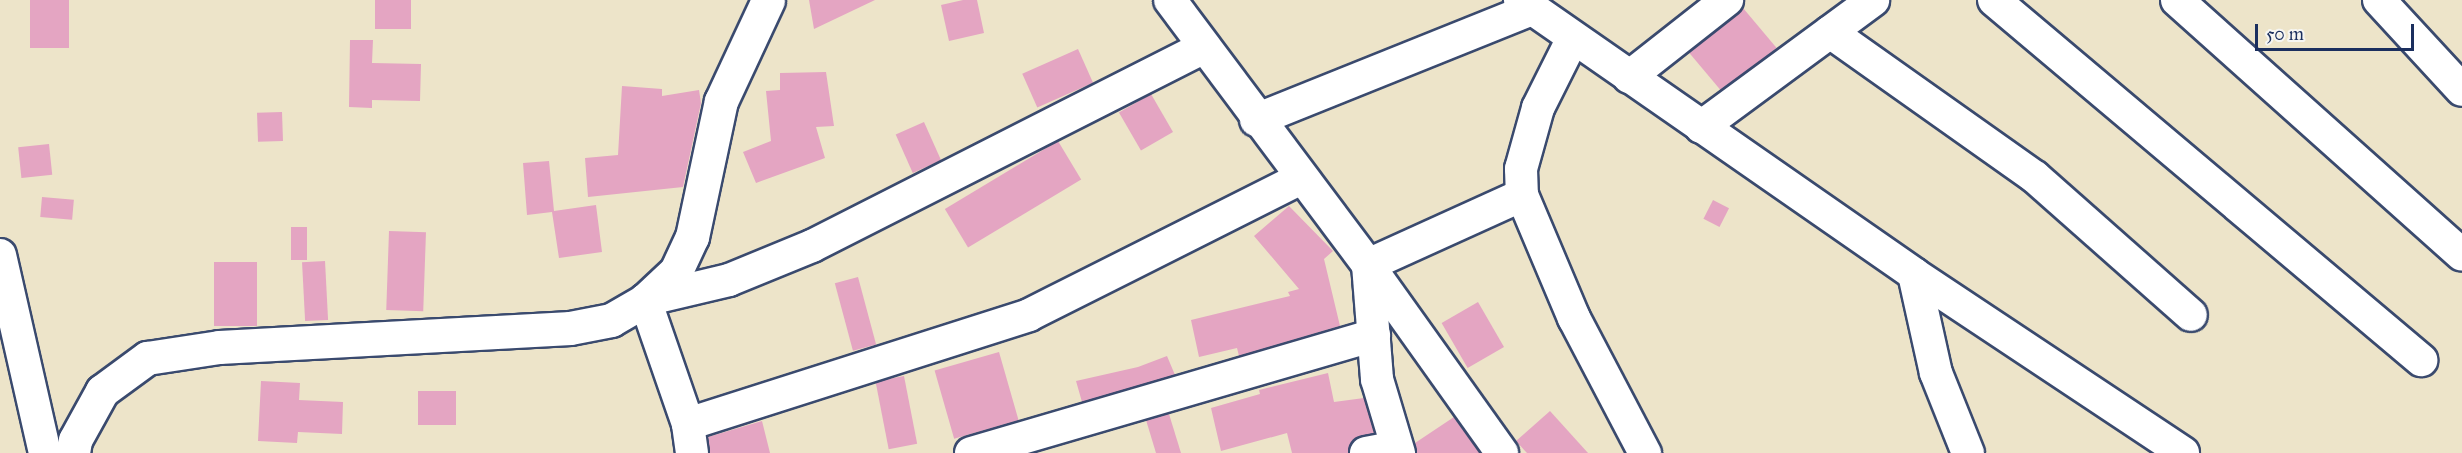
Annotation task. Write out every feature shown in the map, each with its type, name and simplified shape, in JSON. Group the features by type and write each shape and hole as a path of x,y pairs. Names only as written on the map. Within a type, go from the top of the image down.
{"main road":[{"path":"73,453 75,440 102,391 147,358 219,347 570,328 611,320 645,300 676,271 692,237 721,101 768,0"}],"street":[{"path":"1170,0 1256,120 1368,266 1502,453"},
{"path":"1629,77 1727,0"},
{"path":"1701,127 1873,0"},
{"path":"1994,0 2421,360"},
{"path":"2176,0 2462,255"},
{"path":"2379,0 2462,90"},
{"path":"1256,120 1526,4 1914,274 2183,453"},
{"path":"1830,32 2035,177 2191,315"},
{"path":"1573,38 1538,108 1521,169 1522,195 1574,318 1645,453"},
{"path":"1204,47 812,246 729,280 645,300 690,438 1029,315 1301,178"},
{"path":"1368,266 1522,195"},
{"path":"0,255 45,453"},
{"path":"1368,266 1377,379 1387,451"},
{"path":"1914,274 1936,372 1968,453"},
{"path":"971,453 1374,335"}],"building":[{"path":"30,0 69,0 69,48 30,48"},
{"path":"375,0 411,0 411,29 375,29"},
{"path":"809,0 875,0 814,29"},
{"path":"963,0 977,0 984,33 949,41 941,5"},
{"path":"1743,8 1776,48 1723,93 1689,53"},
{"path":"350,40 373,40 372,63 421,64 420,101 372,100 372,108 349,107"},
{"path":"1078,49 1093,83 1037,108 1022,74"},
{"path":"826,72 834,126 816,127 825,158 756,183 743,152 771,141 766,91 780,90 780,73"},
{"path":"622,86 662,89 662,96 699,90 701,103 683,187 588,197 585,158 618,155"},
{"path":"1151,94 1173,132 1141,151 1119,112"},
{"path":"282,112 283,141 258,142 257,113"},
{"path":"924,122 941,160 913,173 896,135"},
{"path":"1058,141 1081,180 968,248 945,209"},
{"path":"49,144 52,175 21,178 18,147"},
{"path":"549,161 554,211 596,205 602,252 559,258 552,212 527,215 523,163"},
{"path":"42,197 74,200 72,220 40,217"},
{"path":"1713,200 1729,208 1720,227 1703,219"},
{"path":"1289,206 1333,251 1324,259 1340,326 1239,356 1237,348 1199,357 1191,320 1290,296 1288,292 1299,289 1254,236"},
{"path":"291,227 307,227 307,260 291,260"},
{"path":"389,231 426,232 423,311 386,310"},
{"path":"325,261 328,320 305,321 302,262"},
{"path":"214,262 257,262 257,326 214,326"},
{"path":"858,277 876,345 853,351 835,283"},
{"path":"1478,302 1504,347 1468,368 1442,323"},
{"path":"999,352 1019,420 954,439 935,370"},
{"path":"1167,356 1175,375 1082,402 1076,381 1138,367"},
{"path":"1328,373 1334,402 1364,398 1374,433 1355,439 1348,453 1292,453 1287,433 1221,451 1211,408 1260,394 1259,390"},
{"path":"904,376 917,444 889,449 876,382"},
{"path":"261,381 300,383 299,400 343,402 342,434 298,432 297,443 258,441"},
{"path":"418,391 456,391 456,425 418,425"},
{"path":"1550,411 1588,453 1527,453 1516,441"},
{"path":"1169,414 1181,453 1156,453 1146,420"},
{"path":"1454,417 1480,453 1416,453 1415,443"},
{"path":"762,421 770,453 710,453 708,437"}]}
